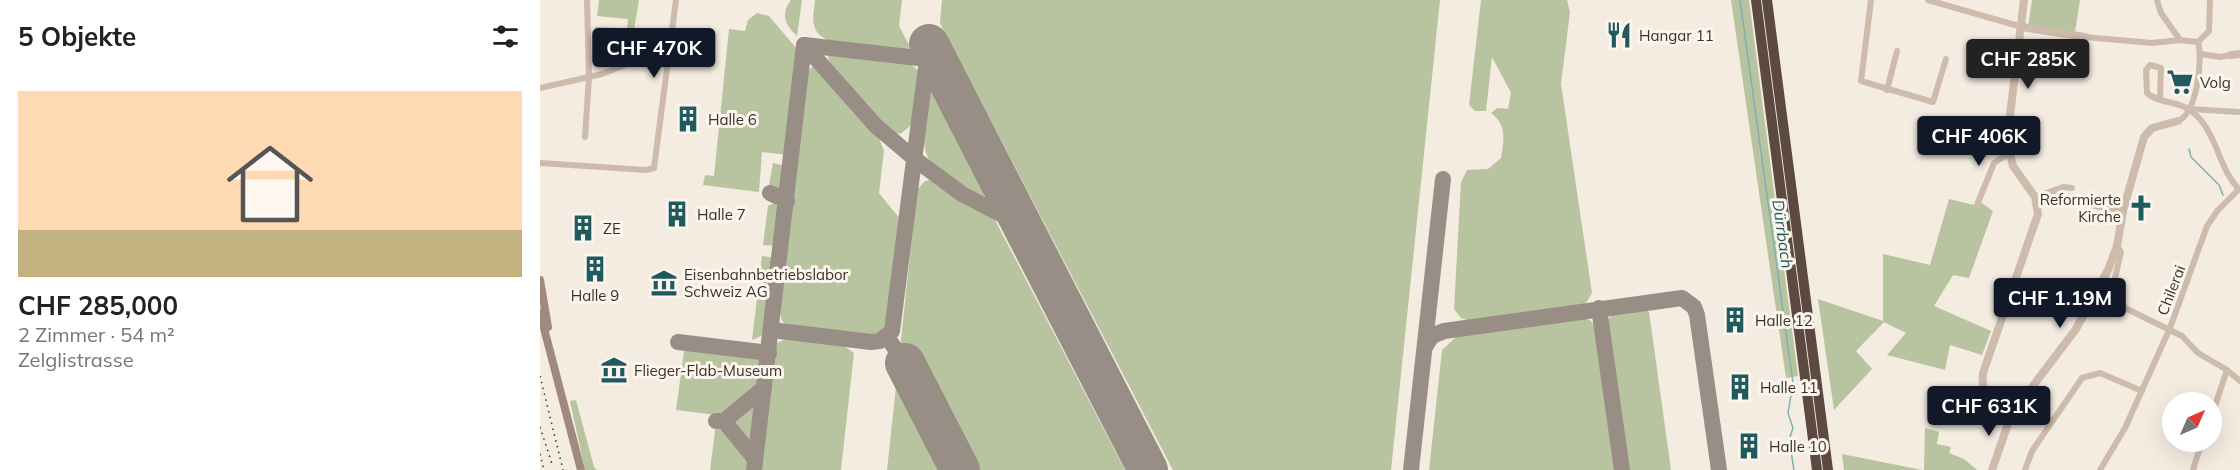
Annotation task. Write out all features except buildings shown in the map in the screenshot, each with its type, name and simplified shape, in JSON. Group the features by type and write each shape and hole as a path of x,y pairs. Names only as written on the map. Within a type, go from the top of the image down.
{"highway":[{"path":"1756,0 1817,470"},
{"path":"1767,0 1827,470"}],"main road":[{"path":"540,280 547,311 549,343"},
{"path":"540,313 581,470"}],"street":[{"path":"585,137 589,77 587,0"},
{"path":"540,163 652,169 656,163 676,0"},
{"path":"1871,0 1861,81 1933,102 1946,59"},
{"path":"1928,0 2022,27 2085,37 2152,43 2180,40 2198,42"},
{"path":"2011,415 1992,403 1983,389 1982,378 2035,224 2038,209 2035,197 2013,166 2008,154 2007,140 2024,0"},
{"path":"2157,0 2161,13 2180,40"},
{"path":"2198,42 2209,31 2210,0"},
{"path":"1992,470 2011,415 2076,328 2103,279 2117,246 2123,211 2144,137 2152,128 2185,117 2189,109 2201,54 2198,42"},
{"path":"1887,90 1897,51"},
{"path":"540,88 589,77 658,52 670,52"},
{"path":"2201,54 2231,56 2240,54"},
{"path":"2160,98 2161,68 2150,65 2146,70 2146,91 2151,97 2189,109 2240,112"},
{"path":"2189,109 2210,133 2229,175 2240,190"},
{"path":"1977,205 1994,163 2008,154"},
{"path":"2035,197 2063,187 2072,188"},
{"name":"Chilerai","path":"2100,470 2125,428 2170,328 2207,226 2218,210 2240,190"},
{"path":"2050,193 2061,200 2123,211"},
{"path":"2117,246 2121,252 2112,286 2114,297 2123,307 2170,328 2182,336 2198,353 2227,370 2240,381"},
{"path":"2220,392 2227,370"},
{"path":"2025,470 2032,451 2082,378 2100,373 2142,391"},
{"path":"2193,470 2199,452"}],"green space":[{"path":"599,0 639,0 634,30 627,29 628,19 597,16"},
{"path":"791,0 802,0 797,36 789,28 785,19"},
{"path":"815,0 902,0 899,26 909,45 908,51 845,45 823,38 814,25"},
{"path":"942,0 1440,0 1391,470 1173,470 940,23"},
{"path":"1481,0 1567,0 1570,12 1561,84 1592,293 1586,303 1573,308 1473,322 1461,318 1454,309 1461,182 1467,170 1488,169 1501,158 1502,128 1500,122 1491,113 1497,108 1508,109 1511,93 1492,57 1486,111 1475,111 1469,105"},
{"path":"1731,0 1749,0 1798,376 1786,378"},
{"path":"2032,0 2080,0 2075,32 2028,27"},
{"path":"757,13 769,16 797,49 787,155 762,152 759,192 703,185 705,175 714,176 729,29 745,31 748,20"},
{"path":"595,27 616,28 615,54 617,43 626,44 625,59 615,58 615,63 594,63"},
{"path":"2073,39 2084,40 2081,69 2066,67"},
{"path":"833,52 893,59 913,66 918,71 920,85 915,115 909,127 900,134 880,123 869,113 838,77 828,56"},
{"path":"812,67 821,69 878,135 884,151 879,193 900,219 891,319 881,333 867,338 790,328 782,321 779,307 806,72"},
{"path":"931,88 987,192 983,197 946,176 928,158 924,133 928,91"},
{"path":"773,163 786,166 783,186 775,193 770,193 768,191"},
{"path":"930,180 995,220 1125,470 887,470 917,190 925,181"},
{"path":"1949,199 1978,206 1982,203 1993,211 1969,278 1953,275 1934,306 1991,331 1982,355 1950,345 1945,370 1887,355 1906,333 1884,322 1856,351 1872,369 1834,410 1818,299 1883,321 1883,254 1930,265"},
{"path":"774,203 781,210 776,246 763,245 768,206"},
{"path":"762,256 776,258 766,328 761,336 752,340"},
{"path":"1642,307 1649,312 1671,470 1626,470 1606,333 1607,321 1615,311"},
{"path":"1582,316 1591,321 1596,329 1617,470 1429,470 1442,350 1459,334"},
{"path":"788,338 841,344 854,353 841,470 759,470 773,352 777,343"},
{"path":"685,344 752,353 759,359 761,367 750,470 710,470 717,415 676,410"},
{"path":"576,400 594,467 597,470 585,470 570,401"},
{"path":"1925,428 1939,432 1937,444 1951,447 1949,453 1964,459 1977,470 1924,470"},
{"path":"1842,454 1922,470 1844,470"}],"waterway":[{"name":"Dürrbach","path":"1740,0 1793,383 1788,413 1793,428 1790,437 1794,445 1791,451 1794,470"},
{"path":"2189,149 2191,157 2219,185 2223,195"}],"taxiway":[{"path":"772,330 871,342 880,341 892,331 929,44"},
{"path":"804,45 876,126 916,160 962,194 1008,218 1029,238"},
{"path":"804,45 927,59"},
{"path":"754,470 804,45"},
{"path":"1411,470 1443,179"},
{"path":"770,193 787,201"},
{"path":"1425,347 1432,336 1444,331 1682,298 1694,307 1697,315 1719,470"},
{"path":"1599,308 1622,470"},
{"path":"887,337 905,363"},
{"path":"678,342 769,353"},
{"path":"724,421 764,388"},
{"path":"716,421 724,421 755,459"}],"runway":[{"path":"929,44 1148,470"},
{"path":"905,363 960,470"}],"railway":[{"path":"540,376 563,470"},
{"path":"540,427 553,467"},
{"path":"540,454 544,470"}],"place":[{"name":"Hangar 11","path":"1619,35"},
{"name":"Volg","path":"2180,82"},
{"name":"Halle 6","path":"688,119"},
{"name":"Reformierte Kirche","path":"2141,208"},
{"name":"Halle 7","path":"677,214"},
{"name":"ZE","path":"583,228"},
{"name":"Halle 9","path":"595,269"},
{"name":"Eisenbahnbetriebslabor Schweiz AG","path":"664,283"},
{"name":"Halle 12","path":"1735,320"},
{"name":"Flieger-Flab-Museum","path":"614,370"},
{"name":"Halle 11","path":"1740,387"},
{"name":"Halle 10","path":"1749,446"}]}
